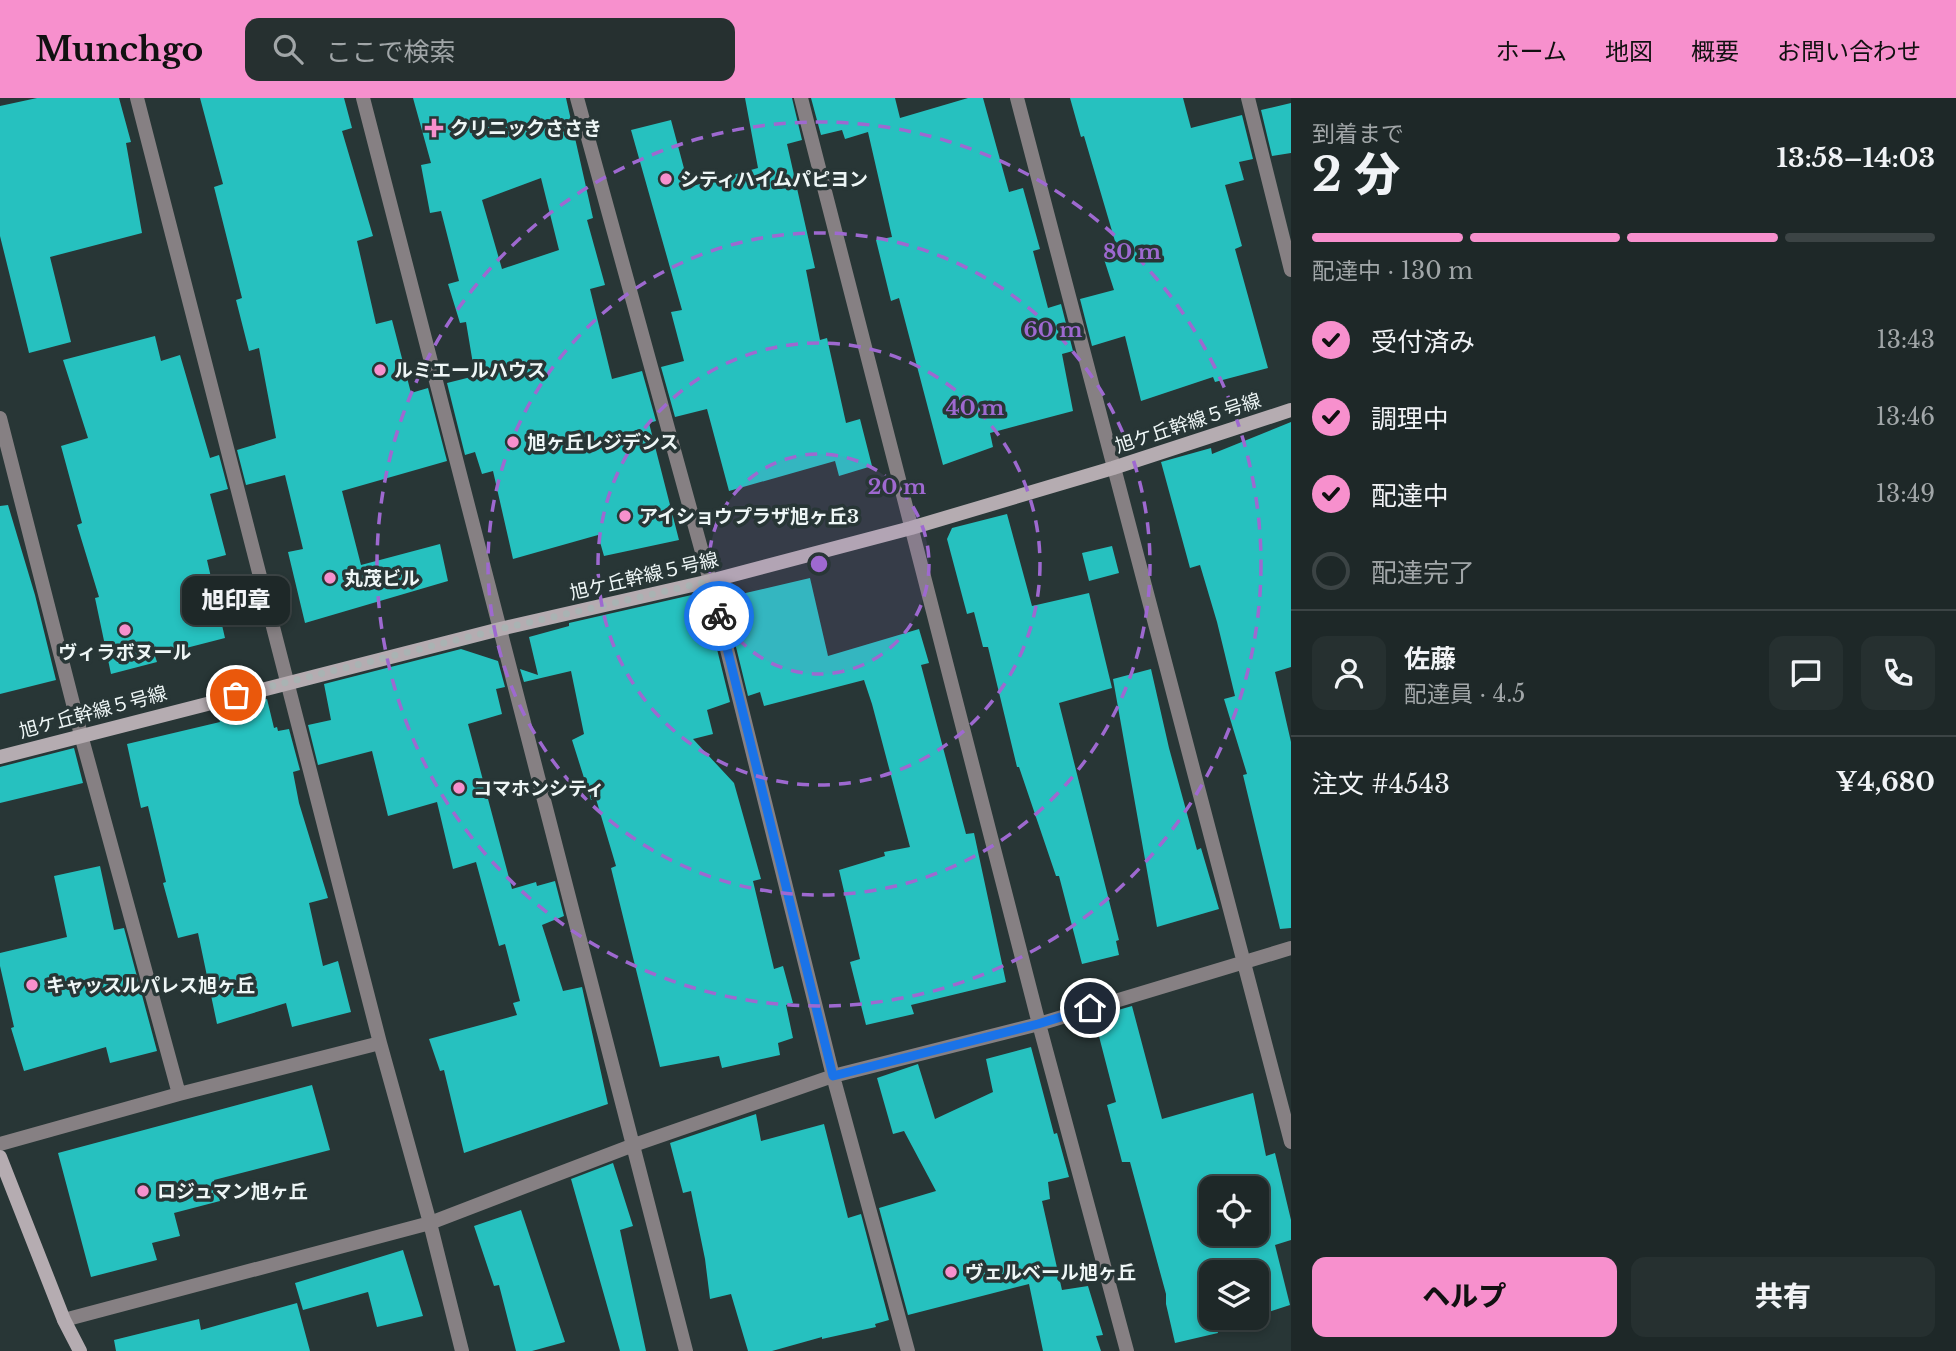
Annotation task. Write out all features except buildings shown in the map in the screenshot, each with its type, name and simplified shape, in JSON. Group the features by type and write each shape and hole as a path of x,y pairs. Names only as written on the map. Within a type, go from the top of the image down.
{"street":[{"path":"137,98 462,1351"},
{"path":"363,98 686,1351"},
{"path":"577,98 710,581 833,1076 908,1351"},
{"path":"801,98 1038,1024 1127,1351"},
{"path":"1017,98 1291,1142"},
{"path":"1248,98 1291,270"},
{"name":"旭ケ丘幹線５号線","path":"0,757 288,682 500,629 710,581 911,528 1114,468 1291,410"},
{"path":"0,418 81,735 179,1094"},
{"path":"64,1320 430,1223 631,1146 833,1076 1038,1024 1291,948"},
{"path":"0,1144 179,1094 380,1043"},
{"path":"0,1157 64,1320 80,1351"}],"way so far":[{"path":"236,695 500,629 710,581 719,616"}],"place":[{"name":"クリニックささき","path":"434,128"},
{"name":"シティハイムパピヨン","path":"666,179"},
{"name":"ルミエールハウス","path":"380,370"},
{"name":"旭ヶ丘レジデンス","path":"513,442"},
{"name":"アイショウプラザ旭ヶ丘3","path":"625,516"},
{"name":"丸茂ビル","path":"330,578"},
{"name":"ヴィラボヌール","path":"125,630"},
{"name":"旭印章","path":"236,695"},
{"name":"コマホンシティ","path":"459,788"},
{"name":"キャッスルパレス旭ヶ丘","path":"32,985"},
{"name":"ロジュマン旭ヶ丘","path":"143,1191"},
{"name":"ヴェルベール旭ヶ丘","path":"951,1272"}],"route":[{"path":"719,616 833,1076 1038,1024 1090,1008"}]}
